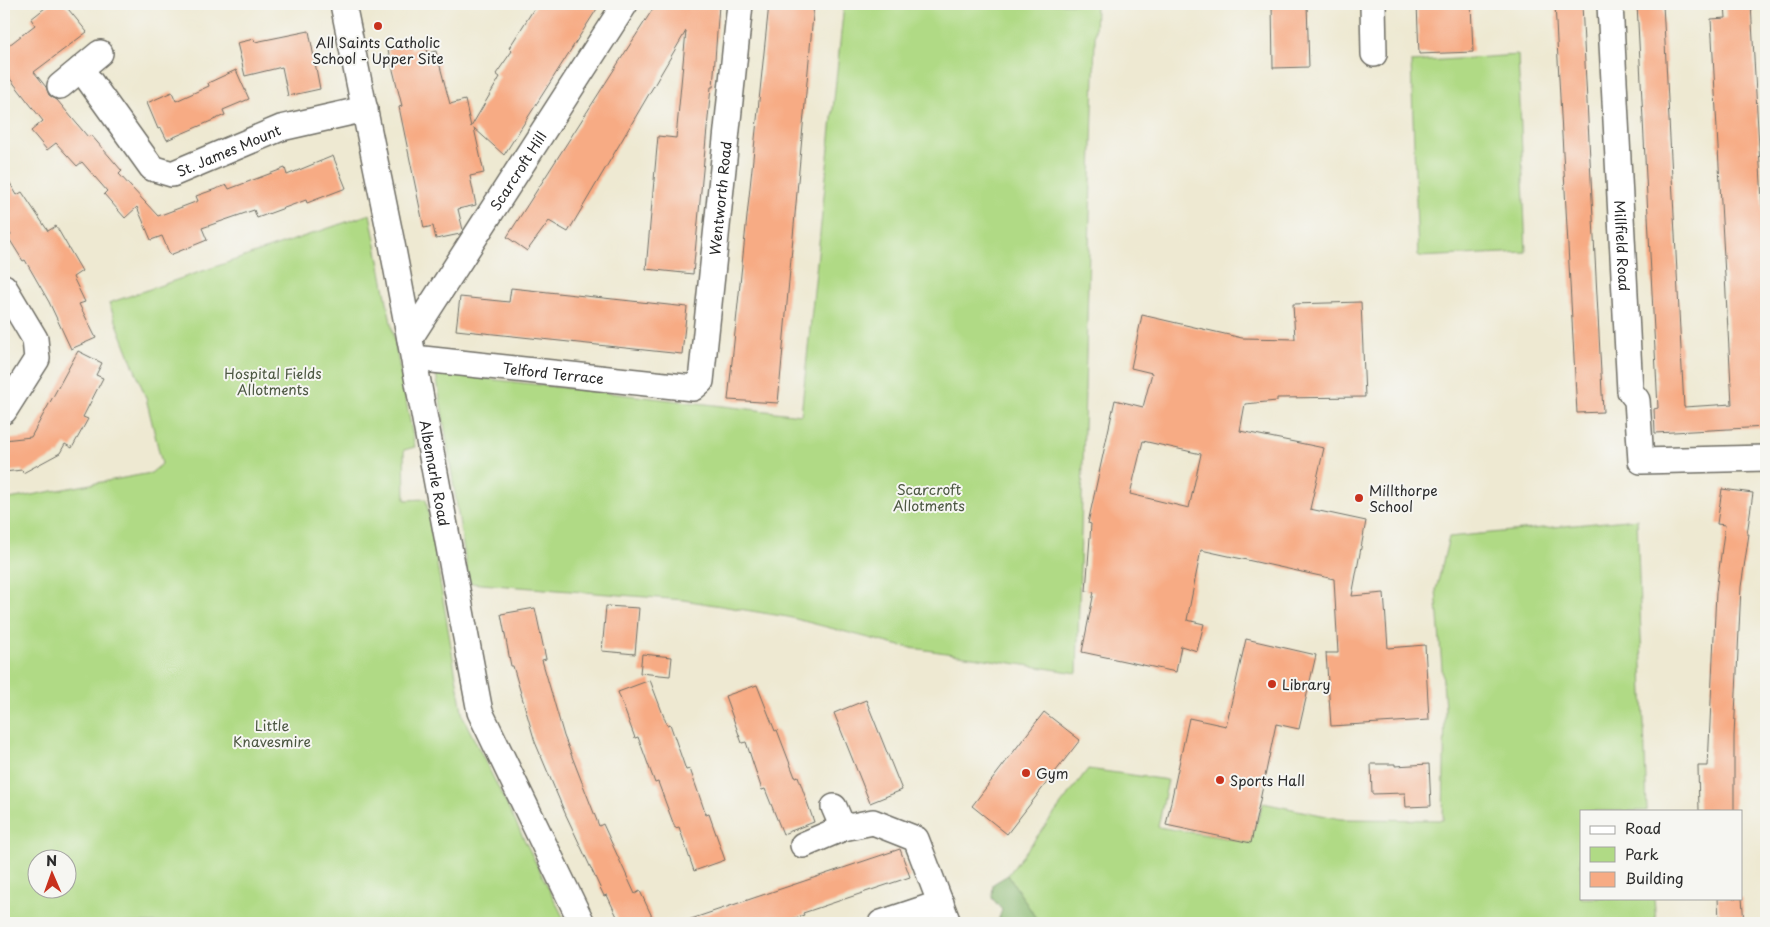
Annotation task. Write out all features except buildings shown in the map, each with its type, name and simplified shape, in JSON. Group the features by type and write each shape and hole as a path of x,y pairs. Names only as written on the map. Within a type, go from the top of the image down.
{"street":[{"name":"Albemarle Road","path":"343,4 412,348 480,712 582,923"},
{"name":"Scarcroft Hill","path":"412,348 626,4"},
{"name":"Wentworth Road","path":"692,388 701,381 740,4"},
{"path":"1373,4 1374,54"},
{"name":"Millfield Road","path":"1610,4 1630,391 1637,400 1642,461 1766,458"},
{"path":"60,86 100,53"},
{"name":"St. James Mount","path":"81,70 152,168 172,174 281,128 365,109"},
{"path":"4,287 35,339 37,358 4,411"},
{"name":"Telford Terrace","path":"412,348 692,388"},
{"path":"803,845 838,817 874,822 916,839 945,913 881,923"}],"green space":[{"name":"Scarcroft Allotments","path":"844,4 1096,4 1077,673 900,646 788,617 684,600 469,583 436,373 801,415"},
{"path":"1518,55 1526,252 1418,257 1411,62"},
{"name":"Little Knavesmire","path":"370,214 415,447 404,450 405,500 426,499 463,717 566,923 4,923 4,500 151,473 162,464 146,398 109,303"},
{"path":"1637,519 1647,810 1580,810 1580,900 1654,900 1656,923 1039,923 1008,875 1088,769 1168,780 1158,827 1250,842 1263,803 1341,819 1443,820 1445,708 1436,590 1449,537"},
{"path":"1008,875 1039,923 997,923 1002,910 992,898 993,884"}],"place":[{"name":"All Saints Catholic School - Upper Site","path":"378,26"},
{"name":"Millthorpe School","path":"1359,498"},
{"name":"Library","path":"1272,684"},
{"name":"Gym","path":"1026,773"},
{"name":"Sports Hall","path":"1220,780"}],"park label":[{"name":"Hospital Fields Allotments","path":"273,382"}]}
